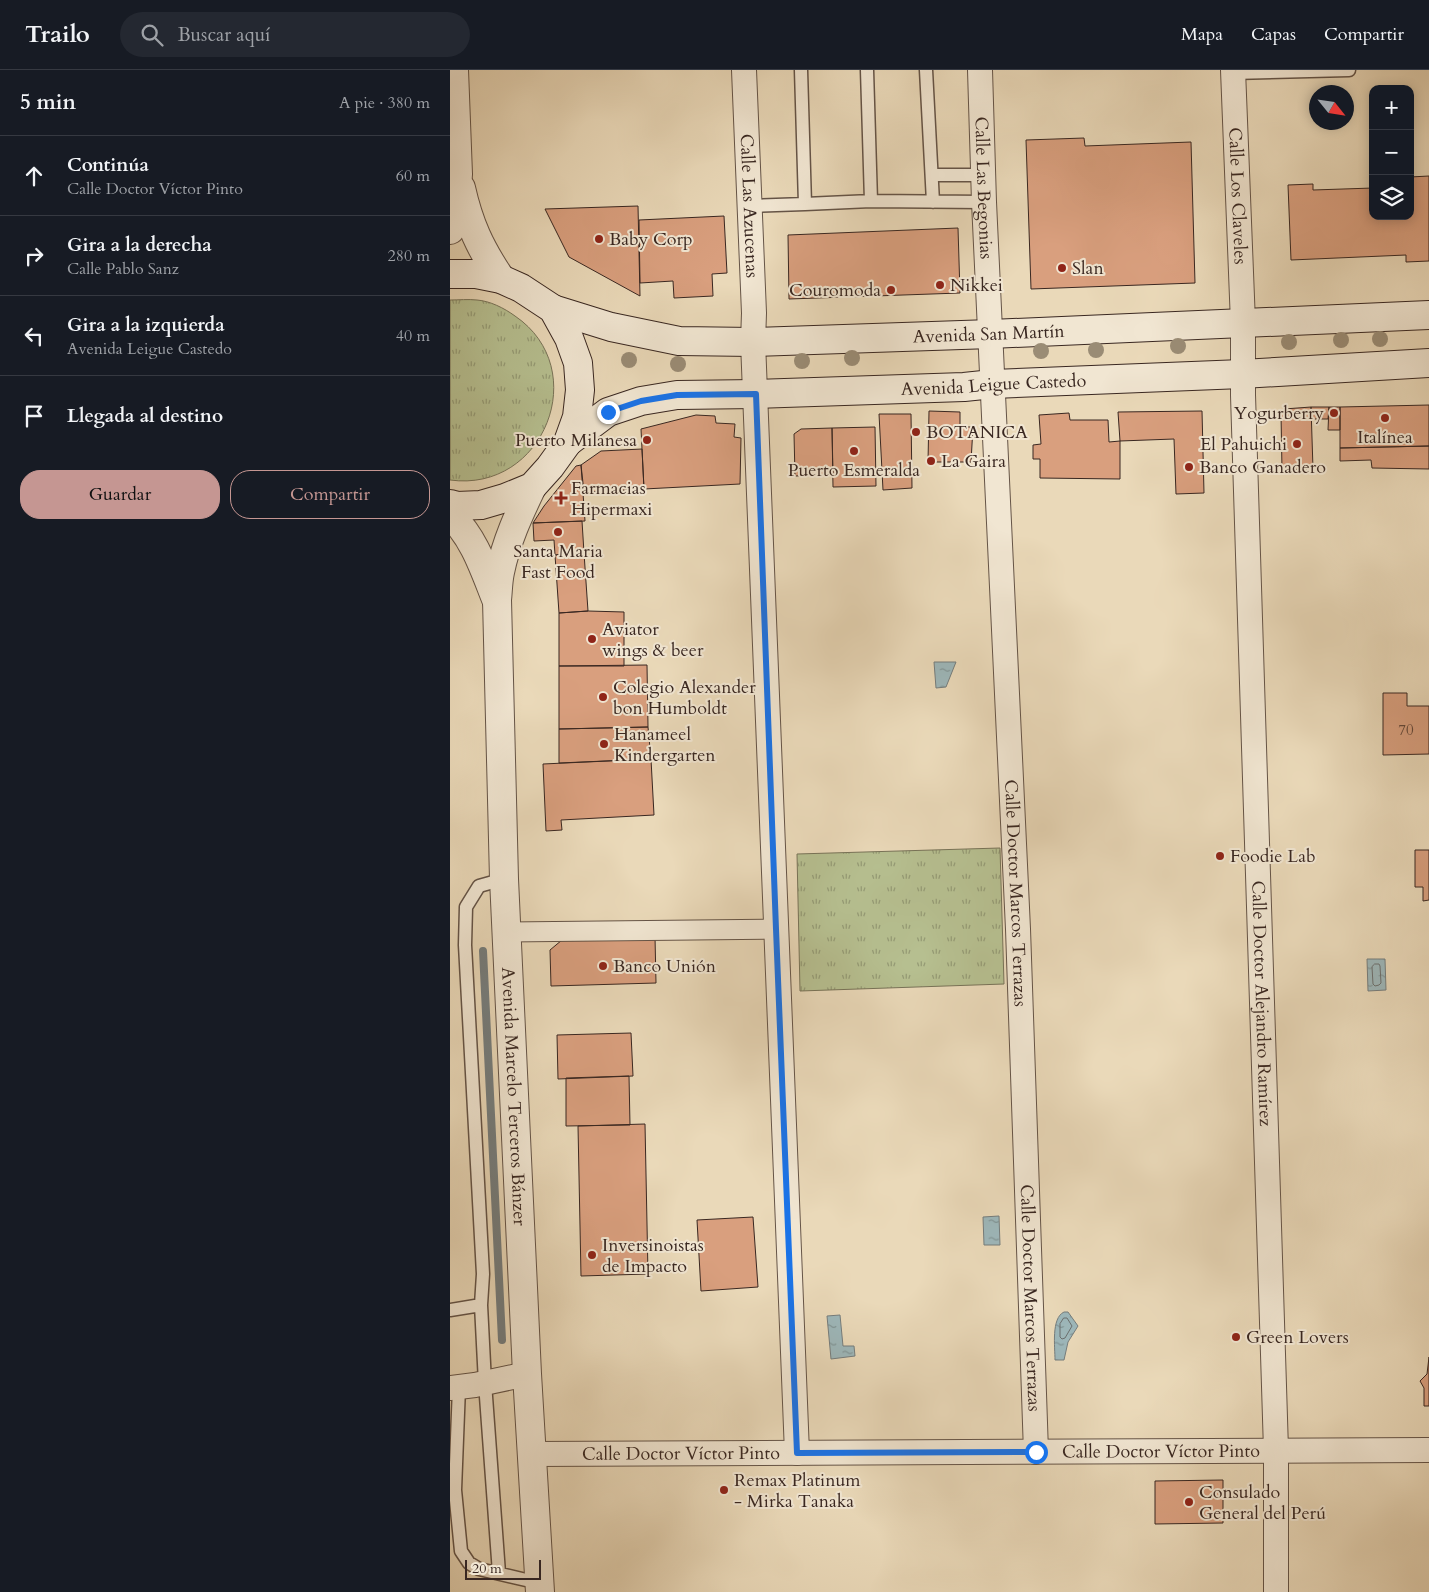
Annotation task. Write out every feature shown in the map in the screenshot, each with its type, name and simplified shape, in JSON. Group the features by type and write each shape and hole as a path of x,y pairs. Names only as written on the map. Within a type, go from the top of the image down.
{"main road":[{"path":"451,224 456,202 458,174 453,79"},
{"path":"458,174 472,229 485,255 501,279"},
{"path":"450,274 476,274 501,279 521,288 553,309 569,338 578,363 580,390 577,417 568,442 550,467 532,486 481,506 457,506 450,504"},
{"name":"Avenida San Martín","path":"553,309 611,327 679,341 753,342 991,334 1429,315"},
{"name":"Avenida Leigue Castedo","path":"568,442 608,412 641,401 677,395 964,387 993,384 1429,364"},
{"name":"Avenida Marcelo Terceros Bánzer","path":"532,486 506,546 497,600 506,932 527,1374 540,1587"},
{"name":"Avenida Marcelo Terceros Bánzer","path":"450,515 457,521 475,548 497,600"}],"street":[{"name":"Calle Las Azucenas","path":"744,70 751,206 753,342 797,1453"},
{"name":"Calle Las Begonias","path":"980,70 991,334"},
{"name":"Calle Los Claveles","path":"1233,72 1243,323"},
{"name":"Calle Doctor Alejandro Ramírez","path":"1243,323 1242,374 1276,1450 1276,1592"},
{"name":"Calle Doctor Marcos Terrazas","path":"991,334 1018,929 1036,1452"},
{"path":"506,932 776,929"},
{"path":"454,1387 527,1374"},
{"name":"Calle Doctor Víctor Pinto","path":"532,1454 1429,1450"}],"lane":[{"path":"801,70 805,204"},
{"path":"867,70 871,201"},
{"path":"926,70 933,202"},
{"path":"1233,72 1349,70"},
{"path":"932,175 984,175"},
{"path":"751,206 871,201 984,202"},
{"path":"499,1573 485,1383 481,1305 483,1274 465,945 466,907 479,886 504,879"},
{"path":"450,1310 481,1305"},
{"path":"454,1387 455,1490 461,1551 469,1563 479,1569 499,1573 540,1587"}],"green space":[{"path":"450,300 487,302 511,313 538,339 551,366 553,395 547,423 532,448 511,467 483,479 450,480"},
{"path":"1000,848 1004,984 800,991 797,854"}],"water":[{"path":"934,662 956,662 946,687 936,688"},
{"path":"1367,959 1385,959 1386,990 1368,991"},
{"path":"999,1216 1000,1245 984,1245 983,1217"},
{"path":"1068,1312 1078,1326 1068,1342 1064,1360 1055,1360 1055,1326 1060,1315"},
{"path":"840,1315 843,1346 854,1346 855,1356 831,1359 827,1316"}],"building":[{"path":"1084,138 1085,146 1191,142 1195,283 1031,289 1026,140"},
{"path":"1429,176 1429,261 1406,262 1406,255 1291,260 1288,185 1313,184 1313,190 1369,188 1369,220 1414,220 1414,177"},
{"name":"Baby Corp","path":"638,206 640,296 569,257 545,209"},
{"path":"724,216 727,273 712,274 713,296 674,298 673,281 640,283 639,220"},
{"path":"958,228 960,293 789,299 788,235"},
{"name":"Italínea","path":"1429,405 1429,446 1340,448 1340,407"},
{"path":"1311,407 1329,407 1328,419 1311,419"},
{"name":"El Pahuichi","path":"1311,407 1313,469 1282,470 1281,414 1284,409"},
{"name":"Yogurberry","path":"1329,407 1340,407 1340,430 1328,430"},
{"path":"929,411 960,412 960,427 973,427 971,462 928,462"},
{"name":"Banco Ganadero","path":"1202,411 1204,493 1176,494 1174,439 1120,441 1118,412"},
{"path":"1069,413 1070,420 1108,420 1109,442 1120,441 1120,479 1040,478 1040,459 1033,459 1033,445 1041,444 1039,415"},
{"path":"879,414 911,414 912,488 883,490"},
{"path":"696,415 715,416 716,423 735,424 734,437 741,438 740,484 644,489 641,429"},
{"name":"Puerto Esmeralda","path":"875,427 876,486 833,487 832,428"},
{"path":"832,428 833,475 795,476 794,434 801,429"},
{"path":"1429,446 1429,469 1372,468 1371,460 1340,461 1340,448"},
{"path":"642,449 644,489 584,492 581,465 601,451"},
{"path":"581,465 585,521 533,523 576,466"},
{"name":"Santa Maria Fast Food","path":"582,521 584,553 555,555 554,540 534,541 533,523"},
{"path":"584,553 588,611 559,613 555,555"},
{"name":"Aviator wings & beer","path":"588,611 624,612 624,666 559,666 559,613"},
{"name":"Colegio Alexander bon Humboldt","path":"647,665 648,727 559,729 559,666"},
{"path":"1383,693 1407,693 1407,706 1429,706 1429,754 1383,755"},
{"name":"Hanameel Kindergarten","path":"648,727 651,759 559,763 559,729"},
{"path":"651,759 654,815 561,820 562,830 546,831 543,764"},
{"path":"1415,850 1429,850 1429,900 1423,901 1423,887 1415,887"},
{"name":"Banco Unión","path":"655,937 656,983 551,986 550,950 562,940"},
{"path":"631,1033 633,1076 558,1079 557,1035"},
{"path":"629,1076 630,1125 566,1126 566,1078"},
{"path":"645,1124 648,1274 581,1276 578,1126"},
{"path":"753,1217 758,1287 701,1291 697,1220"},
{"path":"1429,1357 1429,1406 1424,1406 1424,1388 1420,1381 1427,1374"},
{"name":"Consulado General del Perú","path":"1223,1480 1223,1523 1155,1524 1155,1481"}],"waterway":[{"path":"483,951 502,1340"}],"place":[{"name":"Baby Corp","path":"599,239"},
{"name":"Slan","path":"1062,268"},
{"name":"Nikkei","path":"940,285"},
{"name":"Couromoda","path":"891,290"},
{"name":"Yogurberry","path":"1334,413"},
{"name":"Italínea","path":"1385,418"},
{"name":"BOTANICA","path":"916,432"},
{"name":"Puerto Milanesa","path":"647,440"},
{"name":"El Pahuichi","path":"1297,444"},
{"name":"Puerto Esmeralda","path":"854,451"},
{"name":"La Gaira","path":"931,461"},
{"name":"Banco Ganadero","path":"1189,467"},
{"name":"Farmacias Hipermaxi","path":"561,498"},
{"name":"Santa Maria Fast Food","path":"558,532"},
{"name":"Aviator wings & beer","path":"592,639"},
{"name":"Colegio Alexander bon Humboldt","path":"603,697"},
{"name":"Hanameel Kindergarten","path":"604,744"},
{"name":"Foodie Lab","path":"1220,856"},
{"name":"Banco Unión","path":"603,966"},
{"name":"Inversinoistas de Impacto","path":"592,1255"},
{"name":"Green Lovers","path":"1236,1337"},
{"name":"Remax Platinum - Mirka Tanaka","path":"724,1490"},
{"name":"Consulado General del Perú","path":"1189,1502"}],"route":[{"path":"608,412 641,401 677,395 756,394 797,1453 1036,1452"}]}
